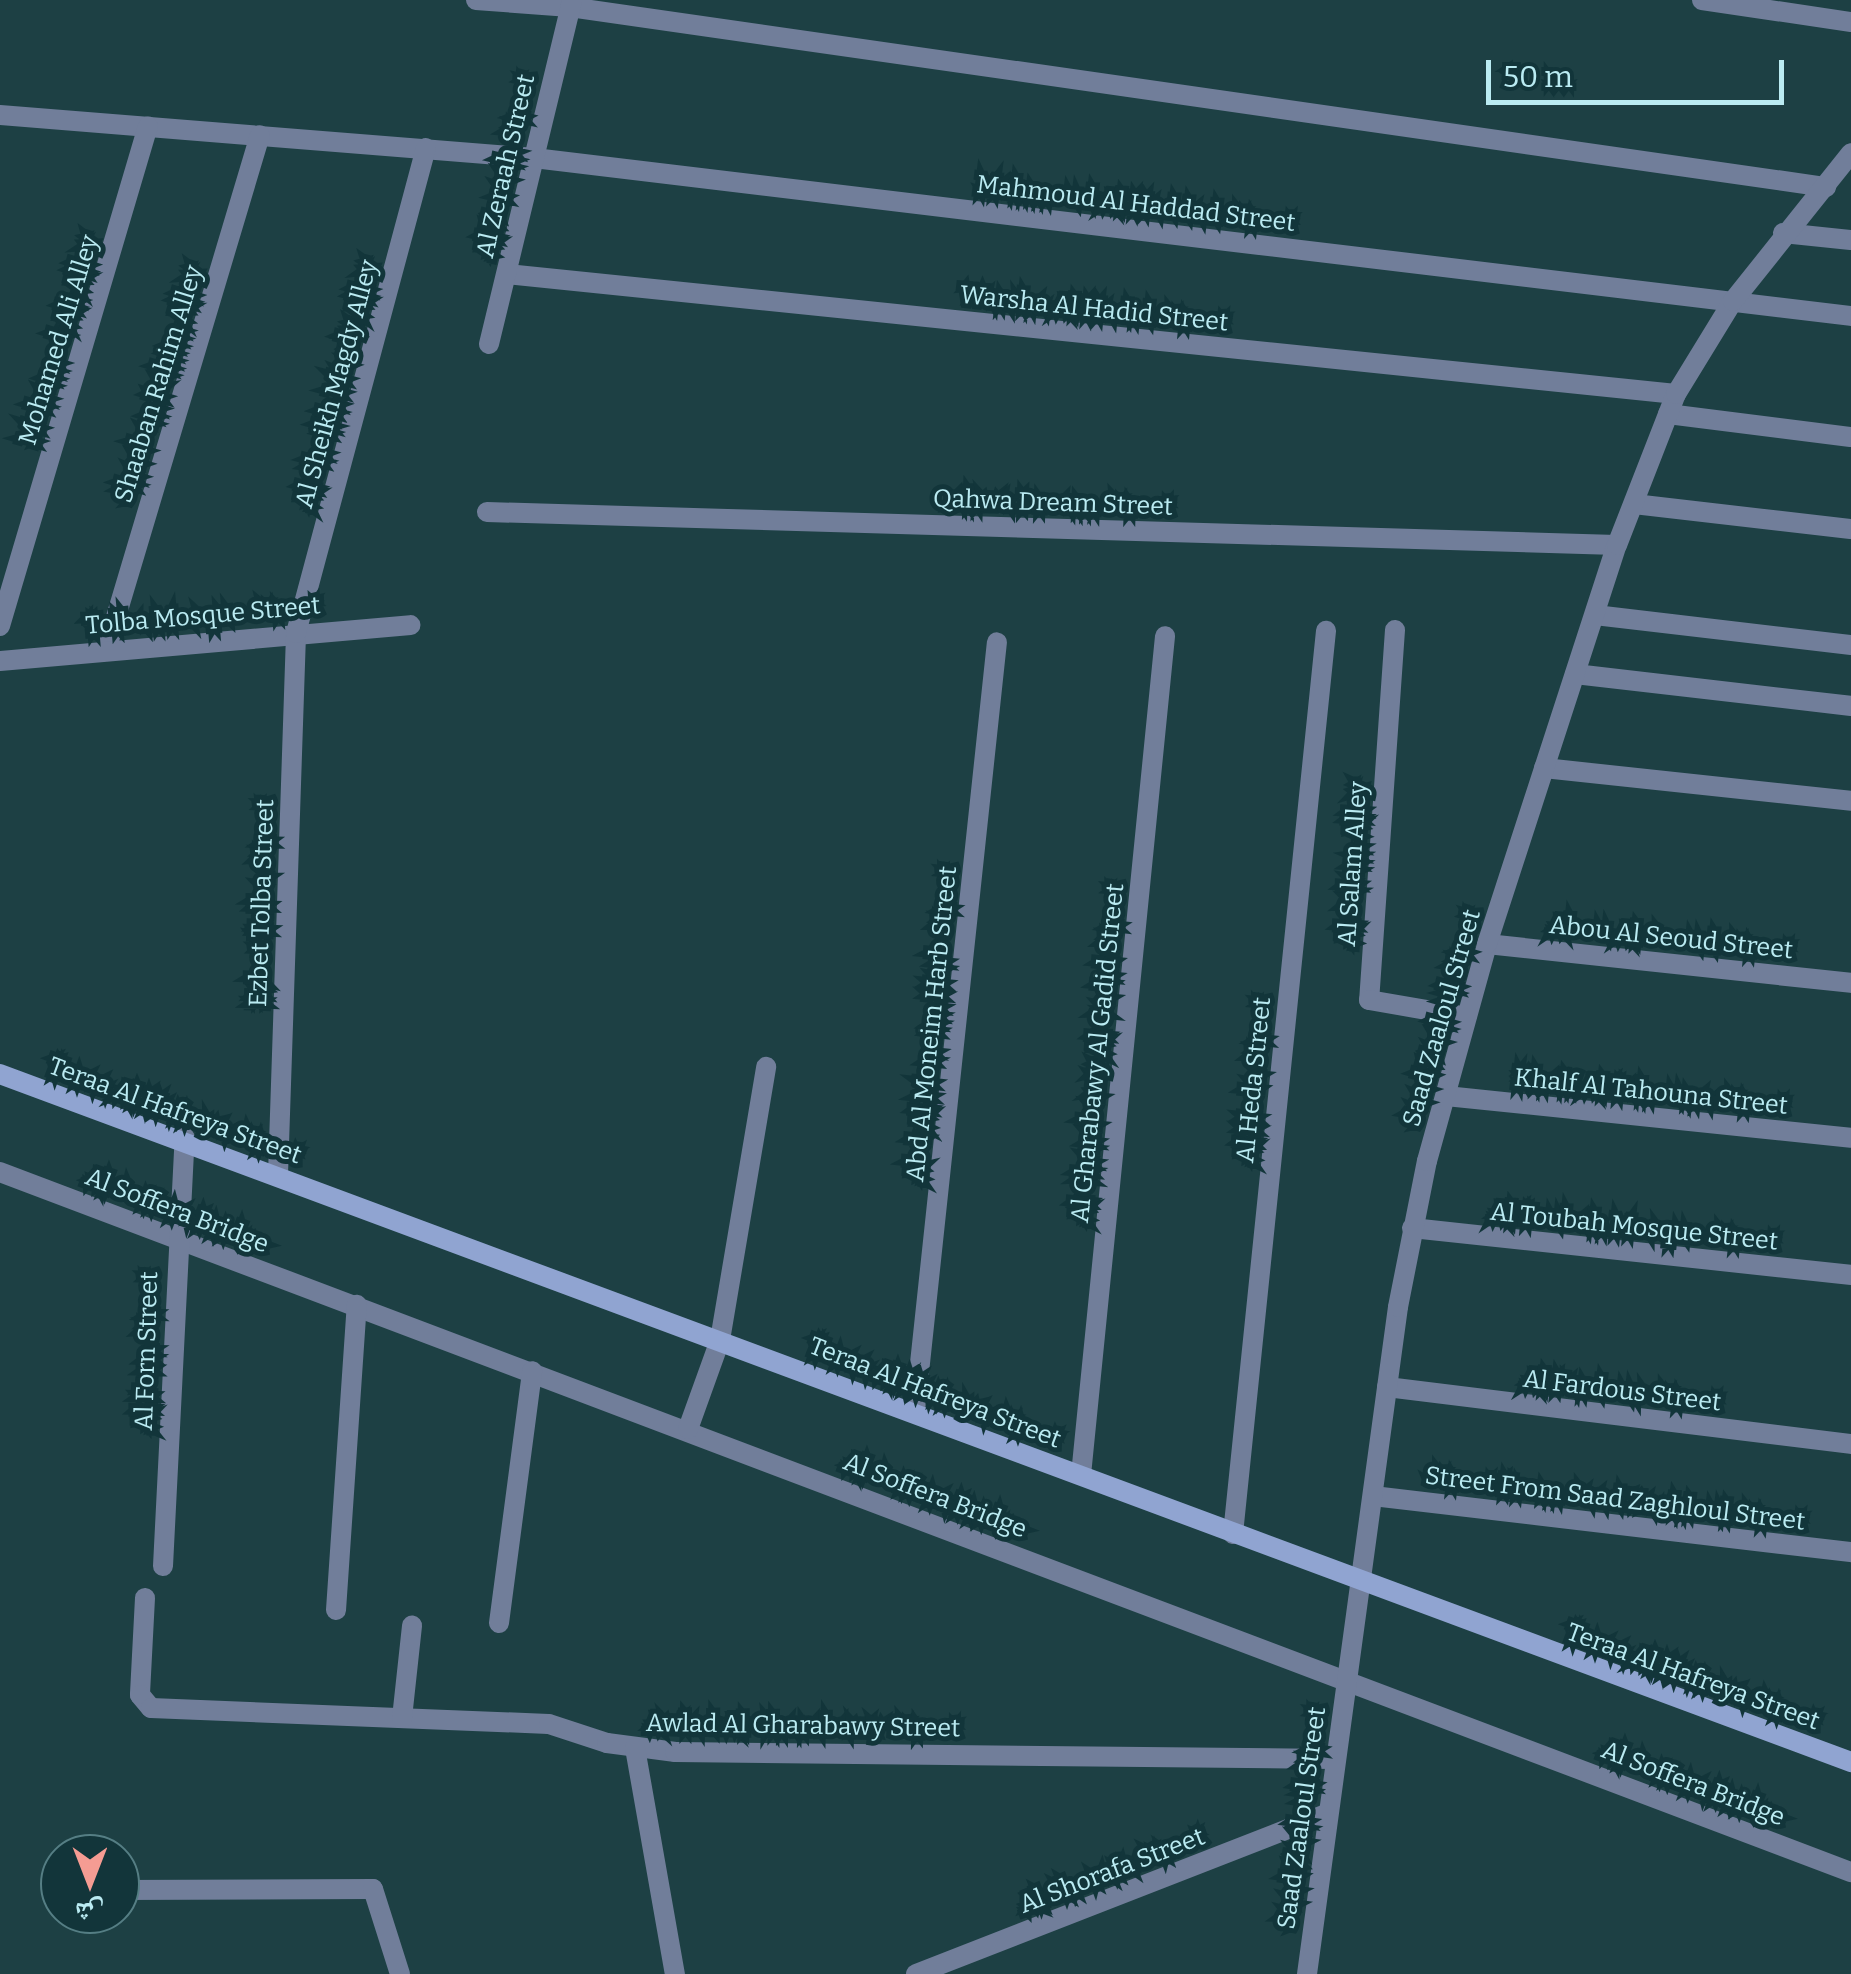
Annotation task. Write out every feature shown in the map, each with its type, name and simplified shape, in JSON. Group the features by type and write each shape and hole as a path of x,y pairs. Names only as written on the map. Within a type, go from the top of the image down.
{"street":[{"path":"476,0 571,4 1826,187"},
{"path":"1702,0 1851,22"},
{"name":"Al Zeraah Street","path":"490,344 571,4"},
{"name":"Mahmoud Al Haddad Street","path":"0,115 534,158 1851,316"},
{"name":"Mohamed Ali Alley","path":"0,626 148,126"},
{"name":"Shaaban Rahim Alley","path":"107,647 260,135"},
{"name":"Al Sheikh Magdy Alley","path":"296,633 426,148"},
{"name":"Saad Zaaloul Street","path":"1307,1974 1333,1759 1365,1584 1387,1387 1412,1228 1486,944 1618,544 1676,394 1733,301 1783,233 1826,187 1850,154"},
{"path":"1783,233 1851,240"},
{"name":"Warsha Al Hadid Street","path":"506,274 1676,394"},
{"path":"1668,414 1851,436"},
{"path":"1634,504 1851,529"},
{"name":"Qahwa Dream Street","path":"487,512 1618,544"},
{"path":"1594,614 1851,645"},
{"name":"Tolba Mosque Street","path":"0,661 107,647 410,625"},
{"name":"Al Salam Alley","path":"1395,630 1370,1000 1467,1018"},
{"name":"Al Heda Street","path":"1233,1534 1326,631"},
{"name":"Ezbet Tolba Street","path":"278,1174 296,633"},
{"name":"Al Gharabawy Al Gadid Street","path":"1081,1475 1164,636"},
{"name":"Abd Al Moneim Harb Street","path":"915,1410 998,642"},
{"path":"1575,674 1851,706"},
{"path":"1544,768 1851,801"},
{"name":"Abou Al Seoud Street","path":"1486,944 1851,982"},
{"path":"688,1430 720,1340 766,1067"},
{"name":"Teraa Al Hafreya Street","path":"0,1074 184,1138 915,1410 1365,1584 1851,1762"},
{"name":"Khalf Al Tahouna Street","path":"1446,1096 1851,1138"},
{"name":"Al Forn Street","path":"163,1566 184,1138"},
{"name":"Al Soffera Bridge","path":"0,1172 1346,1676 1851,1872"},
{"name":"Al Toubah Mosque Street","path":"1412,1228 1851,1275"},
{"path":"336,1610 357,1305"},
{"path":"499,1623 532,1371"},
{"name":"Al Fardous Street","path":"1387,1387 1851,1444"},
{"name":"Street From Saad Zaghloul Street","path":"1374,1496 1851,1552"},
{"name":"Awlad Al Gharabawy Street","path":"146,1598 140,1695 151,1708 548,1724 635,1748 1333,1759"},
{"path":"402,1718 412,1626"},
{"path":"635,1748 675,1974"},
{"name":"Al Shorafa Street","path":"916,1974 1326,1814"},
{"path":"140,1890 374,1889 400,1974"}]}
